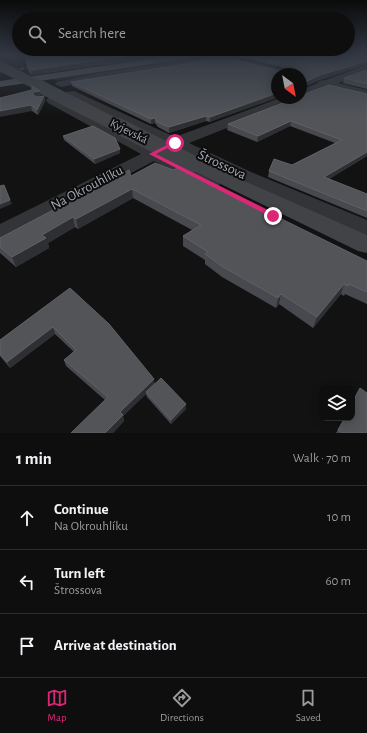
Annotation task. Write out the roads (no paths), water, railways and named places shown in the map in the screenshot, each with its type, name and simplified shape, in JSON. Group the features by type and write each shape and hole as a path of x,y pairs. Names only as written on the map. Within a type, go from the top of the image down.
{"main road":[{"path":"0,84 58,75"}],"street":[{"name":"Kyjevská","path":"18,75 194,164 367,245"},
{"path":"54,93 104,75"},
{"path":"307,92 349,75"},
{"path":"307,78 367,94"},
{"name":"Štrossova","path":"367,229 244,176 74,95 54,93 52,100 152,154 367,261"},
{"name":"Na Okrouhlíku","path":"0,234 175,143 276,104"}]}
